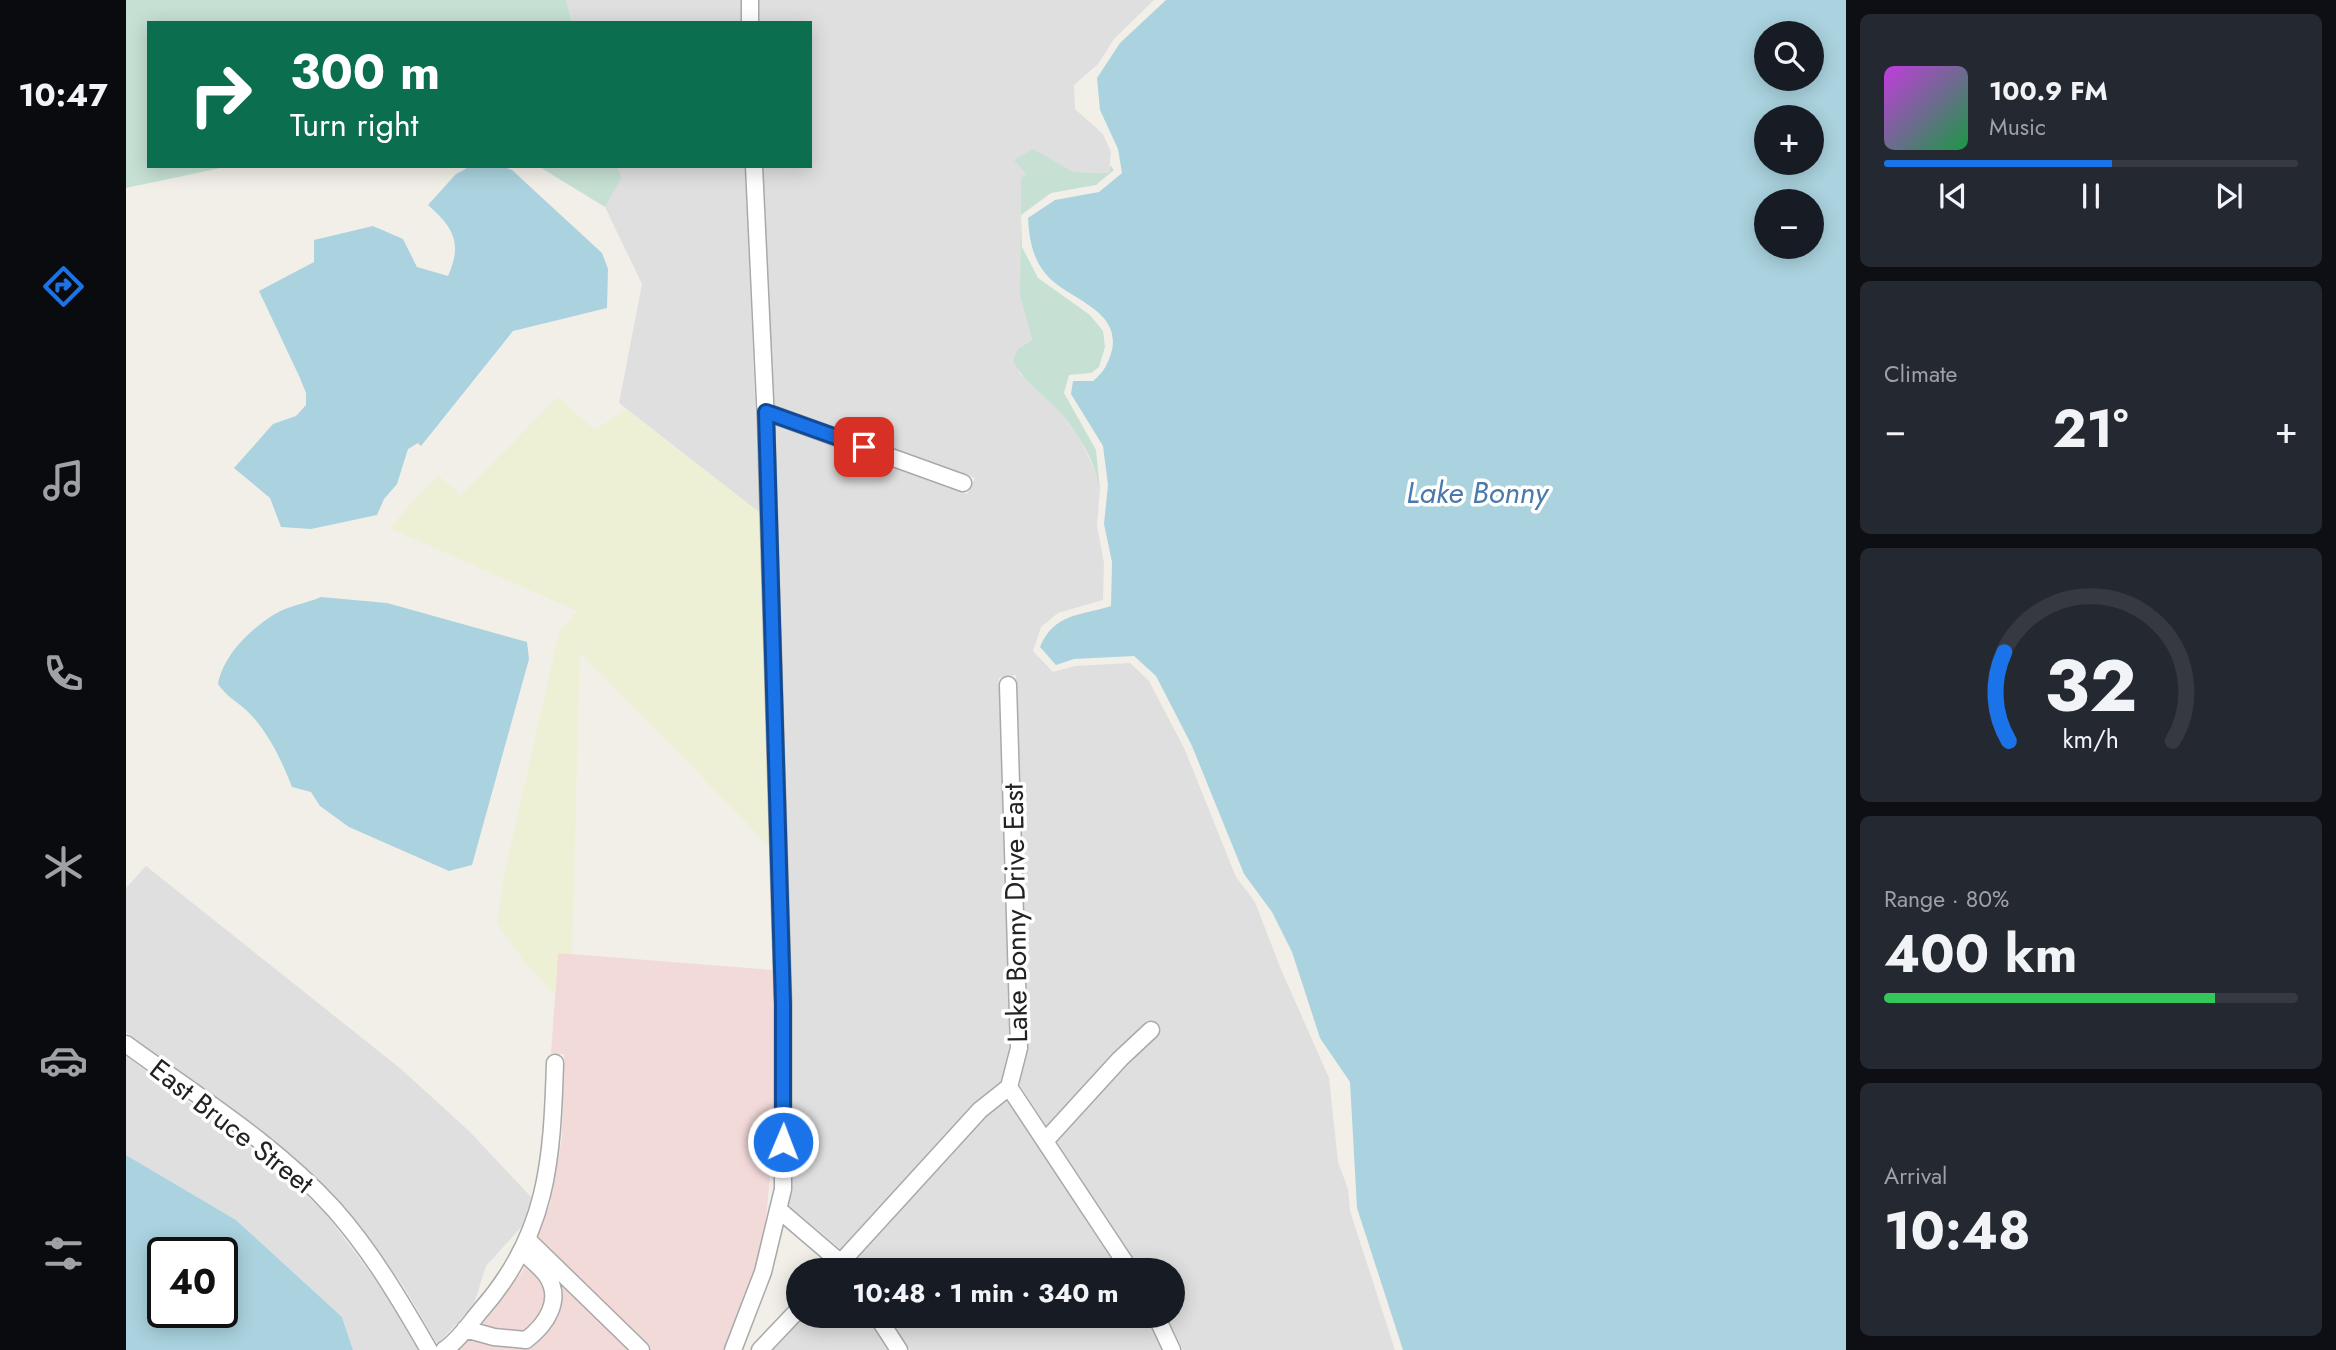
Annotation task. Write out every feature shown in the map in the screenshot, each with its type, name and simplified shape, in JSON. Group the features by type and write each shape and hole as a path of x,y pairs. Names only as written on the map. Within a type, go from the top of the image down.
{"street":[{"path":"750,0 750,21"},
{"path":"733,1350 763,1272 783,1189 783,1018 766,412 754,168"},
{"path":"766,412 963,483"},
{"name":"Lake Bonny Drive East","path":"1008,685 1019,1048 1009,1087"},
{"path":"1046,1140 1151,1030"},
{"name":"East Bruce Street","path":"126,1044 280,1157 332,1208 394,1290 429,1350"},
{"path":"444,1350 498,1291 525,1246 548,1174 555,1063"},
{"path":"851,1258 980,1110 1009,1087 1122,1258"},
{"path":"778,1209 831,1258"},
{"path":"465,1329 494,1337 526,1340 550,1315 553,1295 548,1277 525,1246"},
{"path":"525,1246 641,1350"},
{"path":"760,1350 786,1323"},
{"path":"885,1328 899,1350"},
{"path":"1162,1328 1172,1350"}],"shaded area":[{"path":"566,0 741,0 741,21 571,21"},
{"path":"759,0 1154,0 1114,39 1098,64 1074,85 1075,109 1103,134 1111,152 1109,173 1073,172 1053,163 1021,178 1020,296 1032,340 1018,349 1019,373 1057,408 1079,437 1097,475 1100,489 1097,526 1104,563 1103,600 1058,613 1041,627 1033,651 1053,672 1075,666 1130,663 1149,681 1185,750 1236,877 1255,902 1280,967 1329,1078 1338,1162 1348,1189 1350,1211 1395,1350 1183,1350 1172,1328 1185,1328 1185,1258 1132,1258 1019,1084 1028,1047 1016,675 999,678 1010,1049 1002,1081 974,1105 842,1250 788,1205 791,1188 792,1003 775,425 967,494 975,478 774,405 763,168 812,168 812,21 759,21"},
{"path":"618,168 745,168 760,513 619,403 642,284 605,207 620,178"},
{"path":"146,866 401,1069 469,1131 534,1200 525,1223 486,1266 473,1307 437,1344 402,1284 339,1201 286,1150 126,1032 126,888"},
{"path":"558,953 773,970 774,1128 765,1231 755,1270 723,1350 459,1350 522,1272 550,1204 562,1137 564,1054 551,1055"},
{"path":"126,1056 274,1165 326,1214 387,1295 418,1350 353,1350 342,1317 236,1220 126,1155"},
{"path":"1007,1098 1110,1258 858,1258 986,1116"},
{"path":"793,1328 874,1328 888,1350 772,1350"},
{"path":"896,1328 1151,1328 1162,1350 910,1350"}],"green space":[{"path":"126,0 566,0 571,21 147,21 147,168 221,168 126,188"},
{"path":"1033,149 1073,172 1109,173 1110,165 1114,170 1096,185 1051,193 1021,215 1022,247 1038,278 1090,315 1103,331 1105,347 1099,367 1091,373 1069,375 1064,393 1096,450 1100,489 1094,467 1078,435 1056,408 1027,380 1013,360 1018,349 1032,340 1020,296 1021,178 1026,174 1014,160"},
{"path":"541,168 618,168 621,178 605,207"},
{"path":"558,397 595,430 626,409 760,513 769,846 580,653 572,954 558,953 555,995 523,960 497,923 504,875 559,632 577,611 389,528 438,475 461,495"}],"water":[{"name":"Lake Bonny","path":"1166,0 1846,0 1846,1350 1403,1350 1357,1208 1350,1082 1320,1038 1292,952 1272,912 1244,874 1192,746 1156,676 1134,656 1074,659 1056,665 1040,647 1046,636 1060,622 1111,606 1112,562 1104,524 1108,485 1103,446 1071,394 1073,381 1093,381 1103,371 1112,350 1113,336 1100,314 1045,273 1032,247 1028,218 1055,200 1099,192 1122,173 1118,149 1100,110 1097,78 1120,43"},
{"path":"467,168 512,170 602,253 608,269 607,308 513,331 421,446 418,443 408,449 397,484 384,499 377,515 311,529 281,527 270,498 234,468 273,424 296,416 306,405 306,393 300,378 259,291 314,262 314,240 373,226 403,239 417,267 448,276 455,254 453,236 444,221 428,205 456,174"},
{"path":"321,597 387,603 527,642 529,659 472,865 449,871 349,827 320,806 311,792 292,787 279,756 261,726 218,684 232,654 256,627 280,611"},
{"path":"126,1155 236,1220 342,1317 353,1350 126,1350"}],"route":[{"path":"783,1142 783,1004 766,412 864,447"}]}
